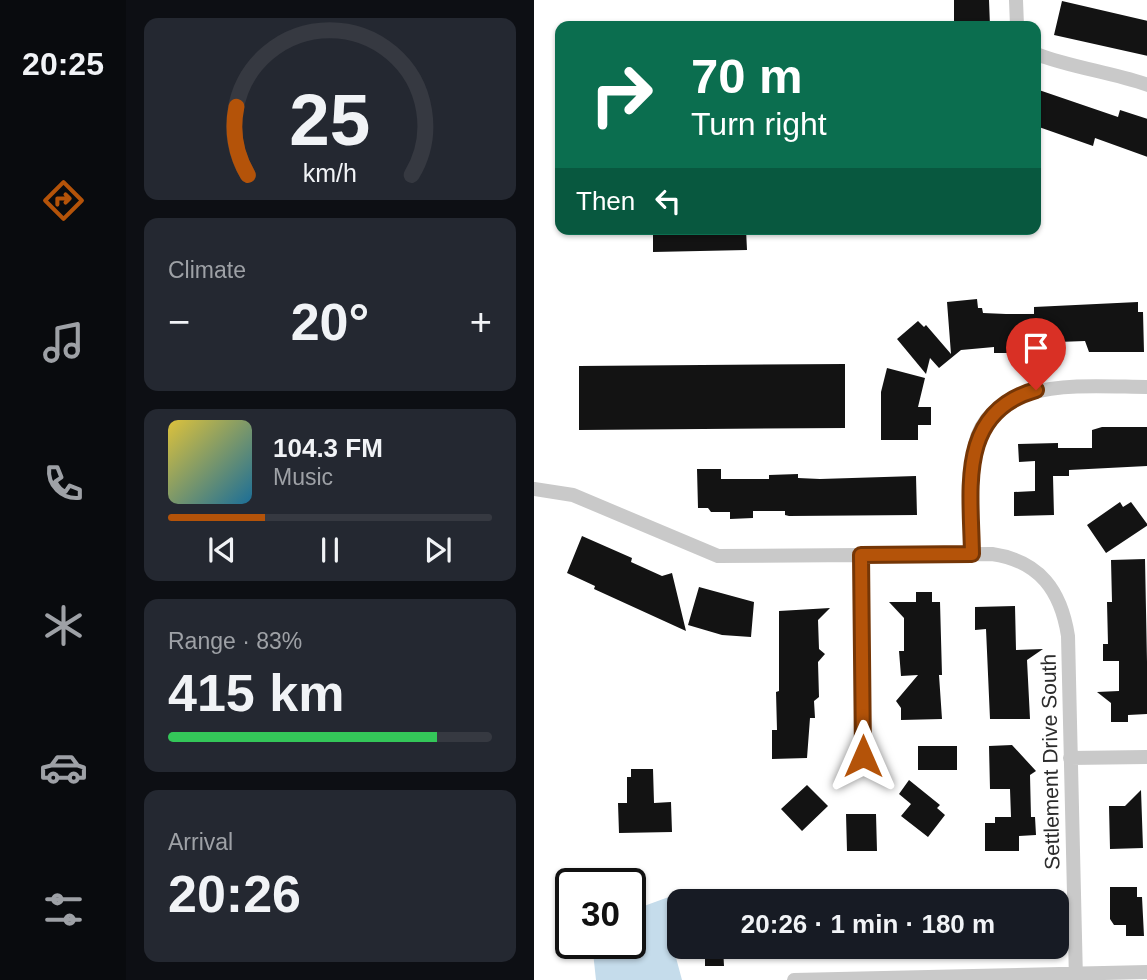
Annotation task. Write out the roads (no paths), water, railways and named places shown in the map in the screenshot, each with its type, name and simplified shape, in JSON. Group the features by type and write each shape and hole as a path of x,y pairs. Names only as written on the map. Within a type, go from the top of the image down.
{"street":[{"path":"1016,0 1017,21"},
{"path":"1041,56 1071,67 1115,74 1147,85"},
{"path":"534,489 573,495 718,556 972,554 973,457 984,425 998,409 1023,393 1042,388 1147,387"},
{"name":"Settlement Drive South","path":"972,554 992,554 1016,560 1039,574 1064,610 1068,635 1076,976"},
{"path":"861,555 863,756"},
{"path":"1070,758 1147,757"},
{"path":"794,980 1076,976 1147,972"}],"water":[{"path":"667,898 667,959 676,959 682,980 596,980 594,959 646,959 646,905"}]}
